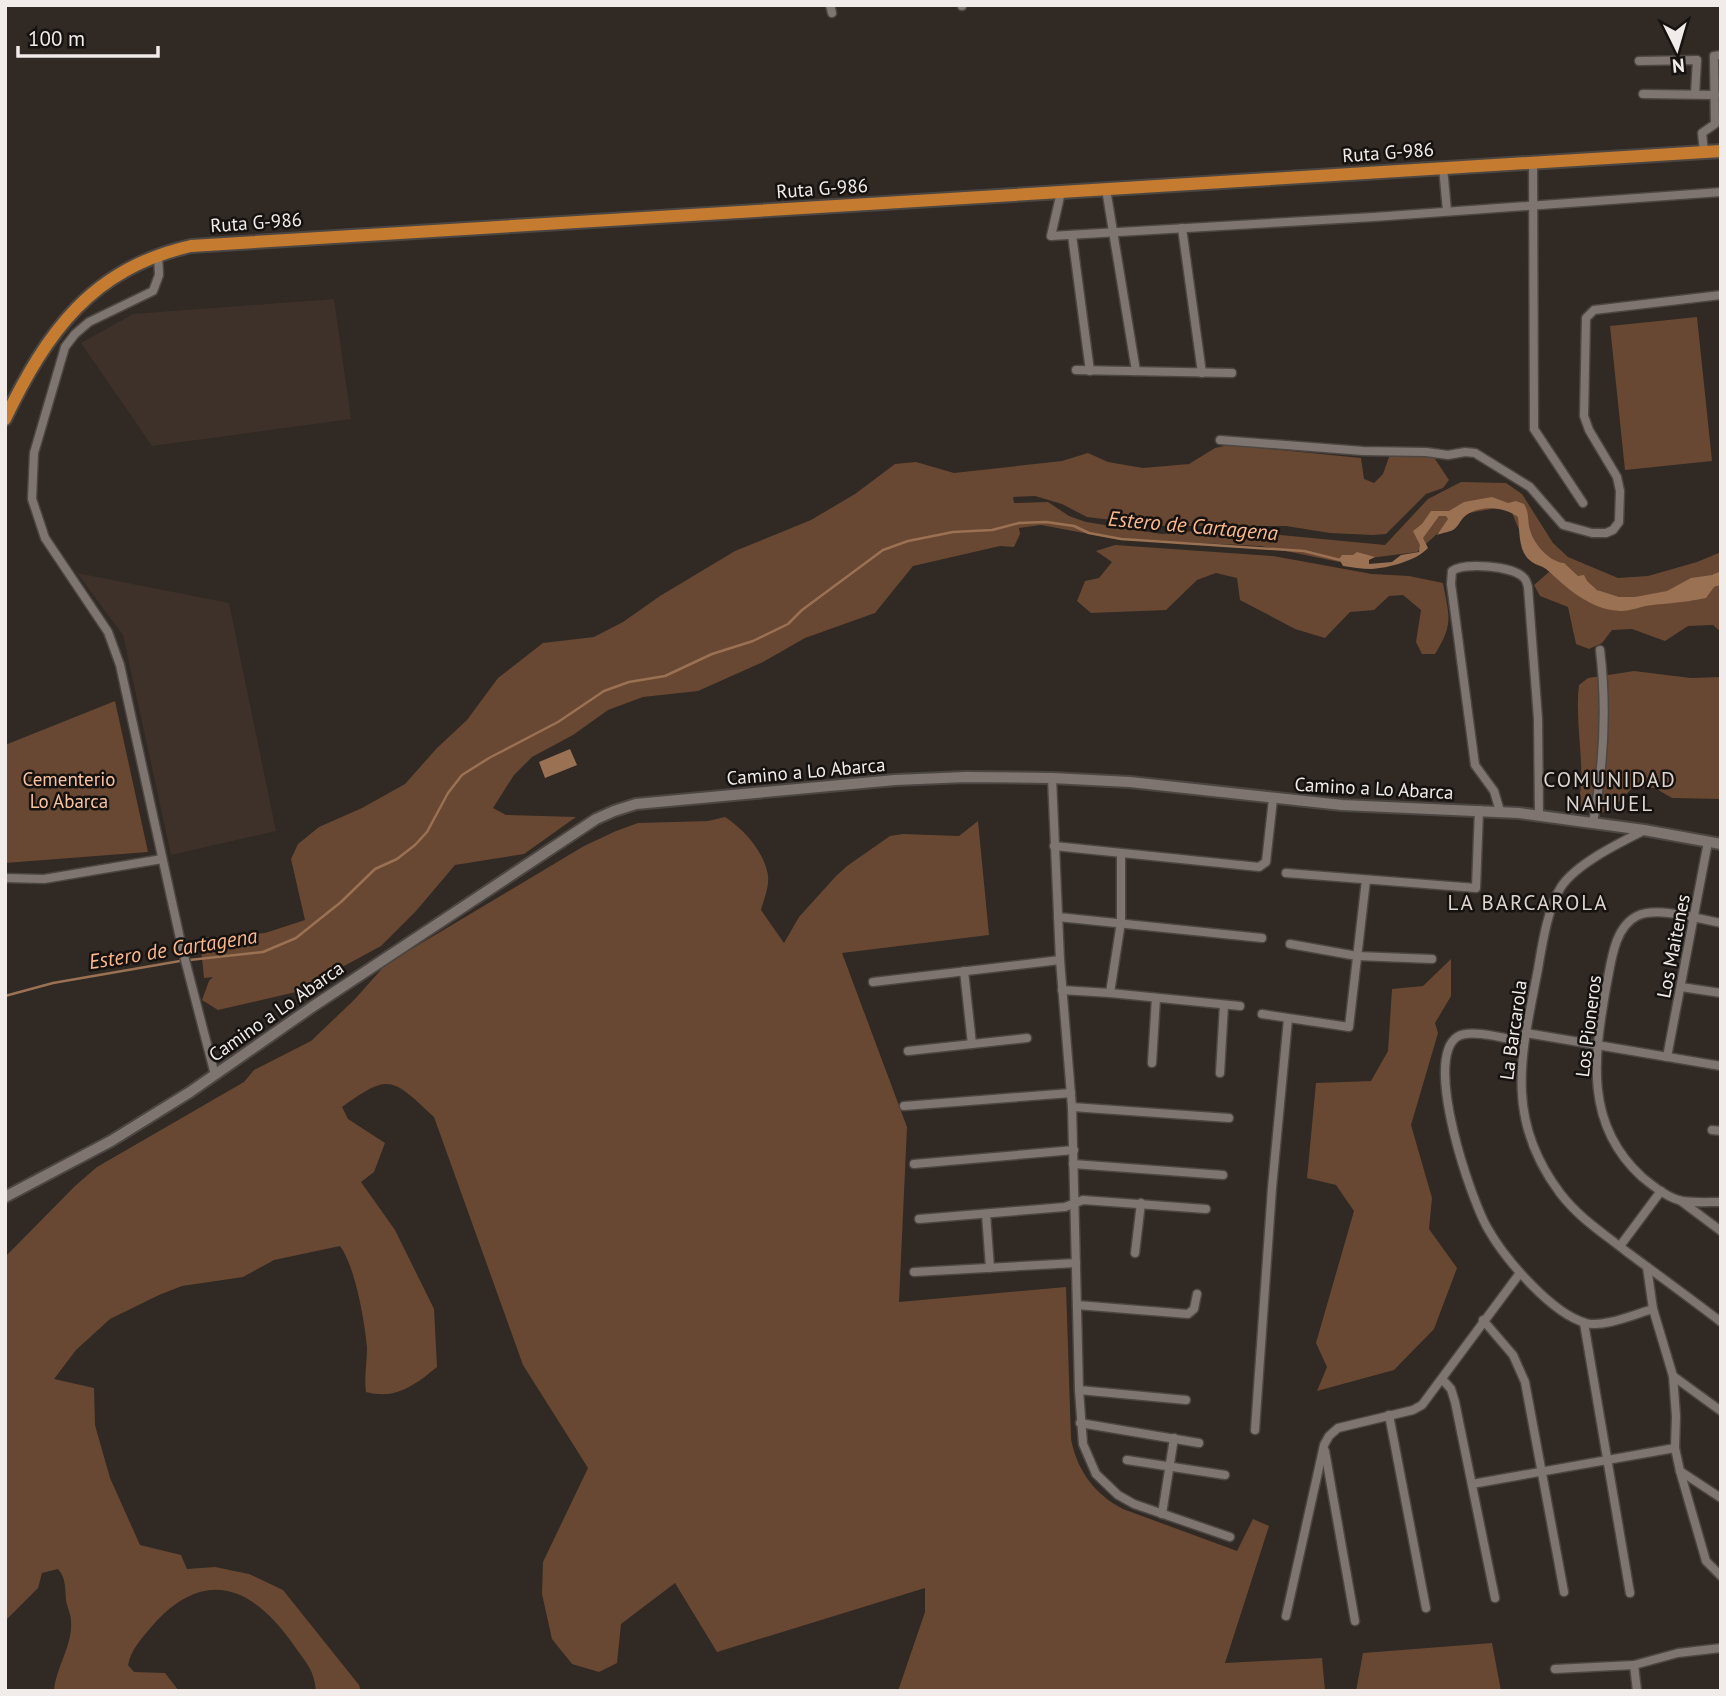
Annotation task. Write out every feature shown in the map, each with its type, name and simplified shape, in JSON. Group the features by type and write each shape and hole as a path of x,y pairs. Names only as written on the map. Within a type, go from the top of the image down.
{"main road":[{"name":"Ruta G-986","path":"5,419 40,354 72,310 112,277 158,255 191,246 220,242 1721,151"},
{"name":"Camino a Lo Abarca","path":"5,1197 111,1141 215,1075 358,976 596,819 614,811 648,803 895,780 965,777 1052,778 1130,782 1273,799 1424,810 1500,811 1644,830 1721,844"}],"street":[{"path":"1704,152 1702,133 1718,124 1714,56 1721,55"},
{"path":"1639,61 1697,60 1695,94"},
{"path":"1643,94 1715,95"},
{"path":"1533,162 1534,429 1583,503"},
{"path":"1443,167 1447,211"},
{"path":"1105,189 1136,371"},
{"path":"1061,192 1051,236 1721,192"},
{"path":"1182,228 1202,373"},
{"path":"1072,235 1090,371"},
{"path":"158,255 158,281 149,295 89,321 65,347 34,453 32,482 35,513 45,538 101,620 120,665 183,952 215,1075"},
{"path":"1220,440 1363,451 1448,455 1475,453 1530,487 1563,525 1597,534 1606,533 1613,530 1619,522 1621,500 1617,477 1589,430 1584,416 1586,318 1594,310 1721,295"},
{"path":"1076,370 1232,373"},
{"path":"1500,811 1494,791 1475,765 1451,584 1452,571 1459,566 1489,566 1518,574 1523,576 1528,587 1538,719 1539,815"},
{"path":"1593,823 1601,780 1604,737 1600,650"},
{"path":"1052,778 1059,960 1074,1150 1080,1423 1086,1454 1102,1482 1125,1500 1230,1537"},
{"path":"1054,846 1262,866 1266,862 1273,799"},
{"path":"1286,873 1476,888 1479,810"},
{"name":"La Barcarola","path":"1644,830 1579,870 1559,889 1541,948 1520,1066 1522,1100 1535,1149 1550,1178 1570,1205 1593,1228 1721,1322"},
{"name":"Los Maitenes","path":"1667,1057 1708,842"},
{"path":"1110,993 1121,922 1121,854"},
{"path":"5,878 44,879 162,859"},
{"path":"1262,1014 1349,1027 1366,880"},
{"name":"Los Pioneros","path":"1721,923 1654,912 1636,916 1627,923 1620,934 1612,959 1597,1046 1597,1093 1607,1129 1627,1161 1661,1191 1681,1201 1721,1202"},
{"path":"1058,916 1262,938"},
{"path":"1290,944 1357,956 1432,960"},
{"path":"873,982 1059,960"},
{"path":"964,971 972,1044"},
{"path":"1681,986 1721,993"},
{"path":"1062,990 1240,1006"},
{"path":"1152,1063 1156,998"},
{"path":"1220,1073 1224,1005"},
{"path":"1255,1430 1272,1188 1288,1019"},
{"path":"1653,1310 1597,1325 1584,1323 1550,1300 1520,1273 1488,1230 1469,1191 1449,1111 1446,1071 1448,1046 1463,1034 1473,1033 1597,1046 1721,1066"},
{"path":"908,1051 1027,1038"},
{"path":"904,1106 1070,1093"},
{"path":"1072,1107 1229,1118"},
{"path":"915,1164 1074,1150"},
{"path":"1073,1164 1223,1175"},
{"path":"1620,1246 1661,1191"},
{"path":"919,1219 1065,1207 1083,1200 1206,1209"},
{"path":"1681,1201 1721,1231"},
{"path":"1135,1253 1141,1203"},
{"path":"986,1213 990,1268"},
{"path":"914,1272 1076,1263"},
{"path":"1647,1267 1653,1310 1673,1376 1675,1448 1680,1471 1706,1562 1721,1576"},
{"path":"1286,1616 1324,1445 1329,1436 1338,1428 1422,1405 1520,1273"},
{"path":"1077,1305 1188,1314 1194,1309 1196,1294"},
{"path":"1483,1320 1513,1355 1525,1382 1564,1592"},
{"path":"1584,1323 1630,1593"},
{"path":"1673,1376 1721,1411"},
{"path":"1443,1380 1453,1394 1495,1598"},
{"path":"1079,1390 1186,1400"},
{"path":"1389,1415 1426,1608"},
{"path":"1080,1423 1199,1443"},
{"path":"1162,1514 1174,1438"},
{"path":"1324,1445 1355,1620"},
{"path":"1472,1484 1675,1448"},
{"path":"1127,1460 1226,1475"},
{"path":"1680,1471 1721,1498"},
{"path":"1555,1669 1634,1665 1678,1653 1721,1648"},
{"path":"1634,1665 1637,1691"}],"shaded area":[{"path":"334,299 351,419 152,446 81,343 133,314"},
{"path":"1492,497 1508,503 1516,501 1524,504 1532,536 1539,547 1578,576 1584,575 1597,590 1619,597 1635,597 1667,591 1691,578 1721,571 1721,585 1714,587 1706,598 1625,611 1599,607 1580,597 1546,569 1527,558 1520,542 1518,517 1491,508 1470,513 1453,530 1437,535 1448,519 1446,516 1439,516 1423,538 1428,548 1401,563 1368,569 1343,566 1339,559 1342,555 1353,555 1357,552 1375,557 1369,560 1369,564 1392,562 1401,555 1419,552 1420,545 1413,531 1431,511 1449,511 1464,502"},
{"path":"77,573 229,603 276,831 171,855 123,635"},
{"path":"570,749 577,765 545,778 539,762"}],"green space":[{"path":"1697,317 1712,461 1625,470 1610,326"},
{"path":"1229,445 1361,458 1364,479 1374,483 1383,474 1389,457 1433,456 1449,480 1443,488 1426,494 1386,534 1373,535 1330,533 1286,526 1162,526 1087,517 1062,504 1035,496 1013,497 1014,503 1048,502 1069,516 1086,522 1162,534 1216,529 1385,545 1428,499 1461,482 1506,483 1522,494 1553,543 1568,557 1618,578 1648,576 1721,552 1721,580 1676,595 1615,600 1528,551 1512,513 1502,507 1458,515 1417,552 1339,562 1261,546 1116,539 1041,525 1019,528 1020,534 1014,547 1000,546 913,566 875,613 805,638 763,662 698,691 643,697 608,710 573,735 532,757 514,775 493,808 506,815 576,817 524,854 455,865 416,911 381,946 296,992 218,1010 202,1000 213,977 204,978 200,938 265,933 305,920 291,859 298,844 319,827 362,808 405,784 467,720 498,678 543,643 594,637 623,622 660,596 735,551 811,520 855,494 895,464 916,462 954,473 1062,461 1088,453 1108,462 1143,468 1189,464 1215,448"},
{"path":"1115,545 1273,556 1372,574 1409,576 1443,583 1448,612 1445,635 1435,654 1422,654 1416,642 1421,610 1403,595 1389,596 1374,610 1350,612 1325,638 1295,629 1240,600 1237,578 1216,573 1197,580 1166,610 1091,613 1077,601 1085,581 1099,578 1112,562 1096,551"},
{"path":"1549,572 1586,601 1632,609 1695,600 1721,585 1721,632 1713,625 1688,626 1665,641 1632,629 1612,630 1602,643 1589,649 1576,644 1568,607 1540,596 1534,585"},
{"path":"1634,671 1691,678 1721,677 1721,799 1672,798 1655,788 1632,788 1611,810 1597,814 1578,806 1581,776 1579,685 1588,678"},
{"name":"Cementerio Lo Abarca","path":"115,701 148,852 5,863 5,745"},
{"path":"725,817 745,834 761,855 768,881 761,910 784,943 799,917 836,876 890,836 959,836 978,821 989,935 842,953 907,1127 899,1302 1066,1287 1071,1439 1082,1471 1103,1496 1123,1509 1237,1551 1253,1519 1269,1526 1225,1663 1322,1658 1325,1691 898,1691 925,1612 925,1588 717,1652 675,1583 621,1624 617,1663 599,1672 572,1664 552,1639 542,1594 543,1562 588,1468 523,1365 434,1117 399,1087 381,1084 342,1107 348,1119 385,1143 374,1172 361,1182 395,1230 434,1309 437,1367 413,1385 396,1392 366,1392 367,1348 362,1310 355,1280 340,1246 274,1260 243,1277 182,1286 159,1295 110,1319 76,1350 54,1379 94,1388 95,1425 110,1478 140,1545 181,1555 187,1569 215,1567 249,1574 283,1590 361,1691 316,1691 313,1676 305,1661 261,1608 244,1597 227,1591 209,1590 191,1595 172,1607 141,1639 129,1659 128,1665 134,1672 165,1673 179,1691 54,1691 71,1630 65,1583 58,1569 42,1573 38,1588 5,1621 5,1257 97,1167 244,1082 254,1070 311,1041 354,1000 396,953 410,950 584,846 616,831 638,823 708,821"},
{"path":"1451,959 1451,996 1435,1023 1438,1033 1411,1125 1432,1198 1429,1229 1457,1268 1434,1329 1394,1370 1317,1391 1327,1367 1316,1343 1354,1211 1336,1185 1307,1178 1316,1083 1371,1081 1388,1051 1392,989 1423,986"},
{"path":"1492,1643 1501,1691 1356,1691 1363,1653"}],"waterway":[{"name":"Estero de Cartagena","path":"5,996 53,983 180,961 263,952 296,938 341,902 375,869 397,859 415,845 427,832 448,793 462,775 558,722 604,691 629,682 665,676 788,624 802,610 883,550 908,541 953,532 992,530 1019,523 1046,522 1074,526 1089,533 1121,539 1304,551 1340,560"}],"district":[{"name":"COMUNIDAD NAHUEL","path":"1610,792"},
{"name":"LA BARCAROLA","path":"1528,903"}]}
